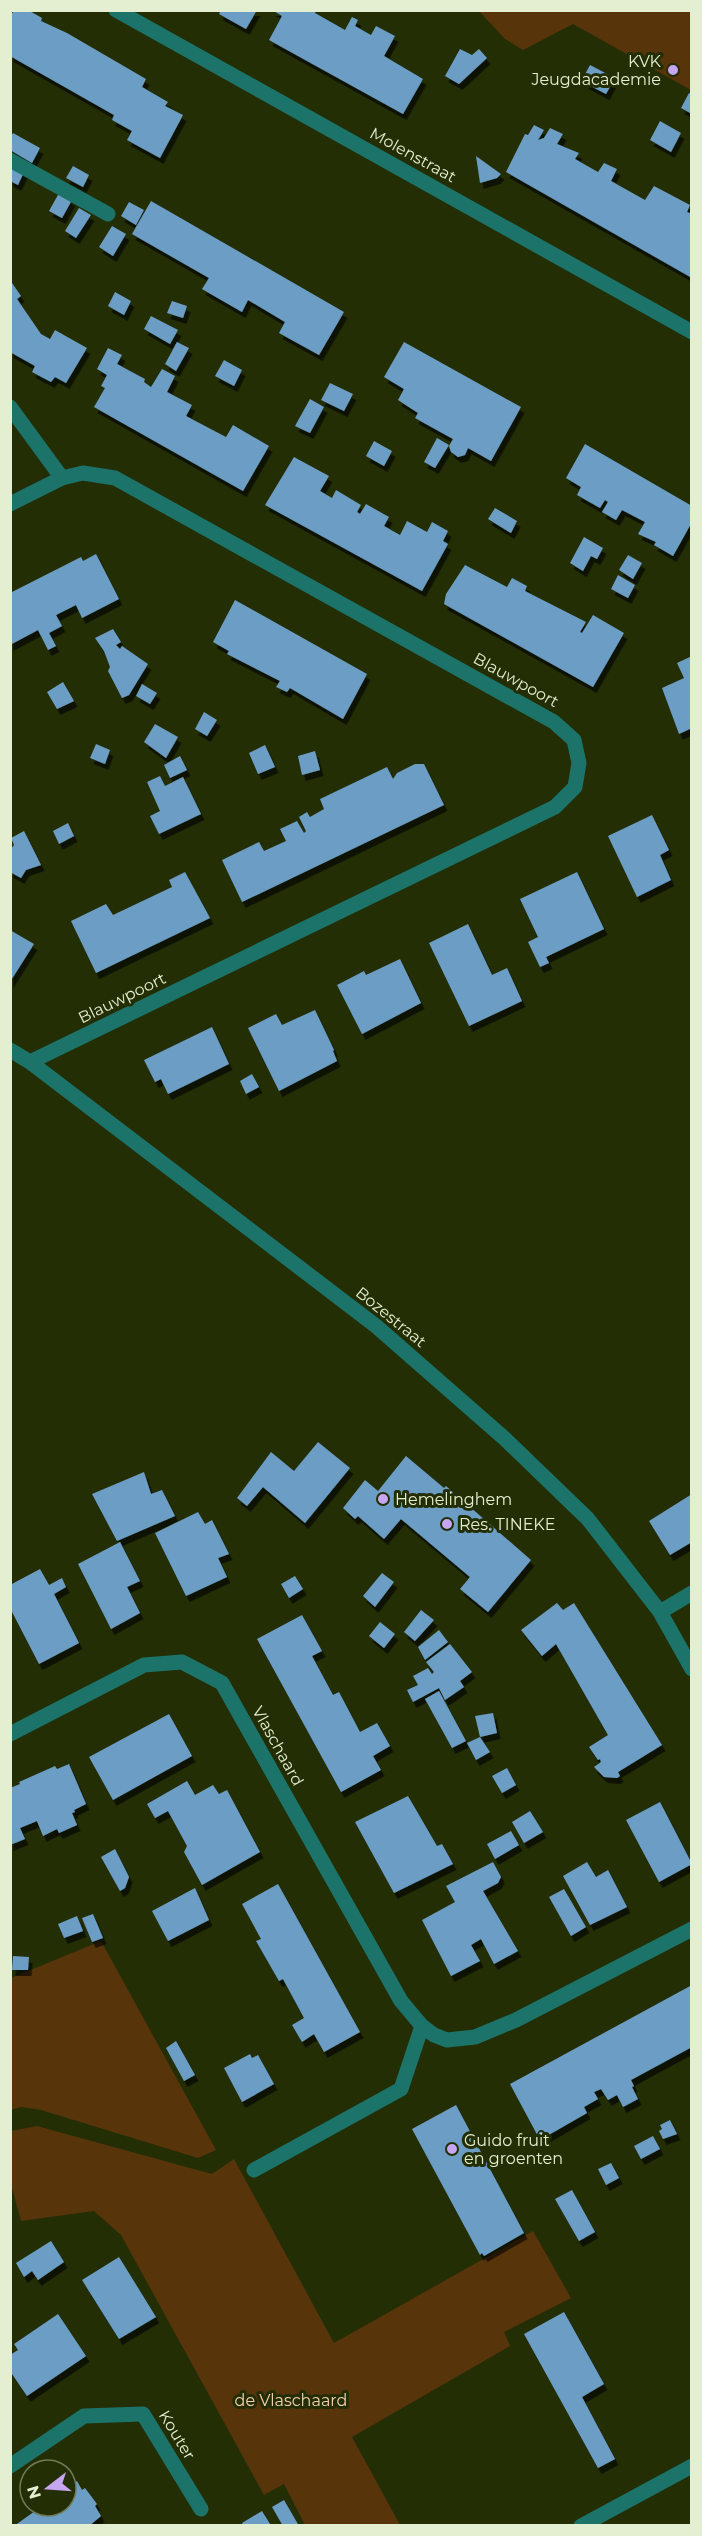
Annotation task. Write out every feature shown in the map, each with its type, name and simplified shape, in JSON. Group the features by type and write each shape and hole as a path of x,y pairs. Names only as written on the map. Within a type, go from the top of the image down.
{"street":[{"name":"Molenstraat","path":"117,10 692,332"},
{"path":"10,160 108,214"},
{"path":"10,406 62,478"},
{"name":"Blauwpoort","path":"10,504 62,478 83,472 116,478 554,722 574,740 579,763 575,787 555,807 30,1062"},
{"name":"Bozestraat","path":"10,1050 30,1062 376,1326 496,1430 588,1519 660,1612 692,1670"},
{"path":"660,1612 692,1593"},
{"name":"Vlaschaard","path":"10,1734 144,1665 182,1662 222,1683 401,2001 422,2026 434,2035 447,2040 475,2037 516,2020 692,1929"},
{"path":"254,2170 401,2089 422,2026"},
{"name":"Kouter","path":"10,2466 84,2416 143,2414 201,2509"},
{"path":"581,2526 692,2466"}],"green space":[{"name":"KVK Jeugdacademie","path":"479,11 691,11 691,90 573,24 523,50 505,39"},
{"path":"101,1941 216,2150 198,2158 41,2110 21,2107 11,2110 11,1978"},
{"name":"de Vlaschaard","path":"37,2126 212,2174 234,2159 334,2343 533,2231 571,2298 504,2332 510,2346 352,2437 400,2525 305,2525 284,2484 264,2495 121,2235 94,2211 21,2221 11,2184 11,2131"}],"building":[{"path":"14,10 28,10 42,18 41,21 67,33 146,79 142,87 168,102 165,106 183,115 160,158 127,140 132,131 112,120 114,115 10,56 10,17"},
{"path":"221,10 257,10 246,29 219,14"},
{"path":"272,10 316,10 315,13 345,30 352,17 358,20 355,26 371,35 376,26 395,36 384,56 423,79 403,114 269,40 282,16"},
{"path":"460,49 472,55 479,49 487,58 459,84 445,76"},
{"path":"590,65 615,78 606,94 585,83 586,80 583,78"},
{"path":"689,93 692,94 692,114 681,108"},
{"path":"660,121 681,133 671,152 650,140"},
{"path":"534,125 544,130 538,140 544,138 550,128 563,134 557,144 579,153 575,159 598,172 604,163 617,169 611,181 645,200 654,186 690,205 687,212 692,214 692,278 506,172 525,134 528,135"},
{"path":"13,133 40,148 32,163 10,150 10,138"},
{"path":"476,156 501,174 497,178 480,183"},
{"path":"10,165 24,172 18,185 10,181"},
{"path":"73,166 89,175 83,187 66,178"},
{"path":"59,193 72,200 62,218 49,211"},
{"path":"151,201 344,312 319,355 279,333 285,322 248,300 242,312 202,289 209,278 132,234"},
{"path":"129,202 144,210 136,225 121,216"},
{"path":"79,208 91,215 76,238 65,231"},
{"path":"112,226 126,234 113,256 99,247"},
{"path":"10,280 21,296 17,299 41,334 50,339 55,330 87,348 66,383 55,377 51,382 32,372 35,366 10,352"},
{"path":"115,292 131,301 124,315 108,306"},
{"path":"172,301 187,306 183,318 167,313"},
{"path":"151,316 178,330 170,344 144,329"},
{"path":"177,342 189,348 176,371 165,364"},
{"path":"404,342 521,407 491,461 468,448 465,455 458,457 451,452 449,446 453,439 415,418 418,413 398,400 404,389 384,377"},
{"path":"108,348 122,355 117,364 145,379 144,382 151,387 162,369 175,376 167,392 192,405 186,416 226,437 233,425 269,446 243,491 94,407 105,388 101,386 107,375 97,369"},
{"path":"224,360 242,370 234,386 215,376"},
{"path":"330,383 353,394 344,411 321,400"},
{"path":"310,399 324,407 310,433 295,426"},
{"path":"437,438 449,445 435,468 424,462"},
{"path":"374,441 392,451 384,466 366,456"},
{"path":"585,444 692,506 692,522 673,556 654,545 656,542 638,534 645,522 622,510 616,520 602,512 608,502 605,500 600,508 577,495 581,487 566,478"},
{"path":"294,457 329,476 320,491 332,498 336,490 361,505 357,512 360,514 366,504 389,517 384,526 400,535 407,521 427,532 432,522 448,531 443,541 448,544 422,591 265,505"},
{"path":"495,508 517,521 511,533 488,519"},
{"path":"584,537 603,548 597,559 591,556 583,571 570,563"},
{"path":"96,554 119,599 82,618 76,605 56,615 62,626 49,633 56,646 48,650 38,630 10,645 10,593 81,557 83,561"},
{"path":"628,555 642,563 633,579 619,570"},
{"path":"465,565 507,587 512,578 527,586 525,591 586,622 580,632 582,633 593,615 624,633 593,687 444,604 446,594"},
{"path":"618,575 635,585 628,598 611,589"},
{"path":"235,600 367,674 343,719 290,688 287,692 276,687 280,681 227,654 229,651 213,642"},
{"path":"113,629 121,642 116,645 120,649 122,646 148,664 129,695 122,698 108,671 110,667 104,651 95,638"},
{"path":"692,656 692,728 679,734 662,688 684,678 677,663"},
{"path":"63,682 74,701 57,709 47,692"},
{"path":"142,684 157,693 150,704 136,696"},
{"path":"204,712 217,720 207,736 195,729"},
{"path":"155,724 178,737 166,758 144,742"},
{"path":"96,744 110,750 105,764 90,758"},
{"path":"265,745 275,767 258,774 249,753"},
{"path":"315,751 320,770 302,775 298,756"},
{"path":"180,756 187,770 170,778 164,765"},
{"path":"415,764 424,764 444,805 242,902 222,860 259,842 264,851 286,841 280,829 297,821 304,833 306,831 299,817 307,812 310,817 324,809 320,799 387,767 393,779 397,773"},
{"path":"160,776 165,786 183,777 201,814 159,834 150,816 160,811 147,782"},
{"path":"652,815 669,850 660,855 671,880 637,897 608,836"},
{"path":"68,823 74,836 59,844 53,831"},
{"path":"24,831 41,865 26,870 21,878 10,872 10,850 14,845 11,838"},
{"path":"185,872 210,918 96,973 71,921 106,904 113,915 172,887 169,880"},
{"path":"577,872 604,929 546,957 549,963 540,967 528,942 538,937 520,899"},
{"path":"468,924 492,975 507,968 522,1001 469,1026 429,943"},
{"path":"10,930 34,944 10,982"},
{"path":"400,959 421,1003 362,1034 337,985 364,971 366,975"},
{"path":"315,1010 337,1061 279,1091 248,1028 276,1014 282,1025"},
{"path":"212,1027 229,1064 168,1094 161,1079 155,1082 144,1060"},
{"path":"252,1074 259,1087 246,1094 240,1081"},
{"path":"318,1442 350,1468 305,1523 263,1487 247,1506 237,1498 271,1452 294,1471"},
{"path":"406,1456 444,1488 446,1486 531,1560 488,1612 460,1589 470,1577 401,1519 384,1539 358,1516 355,1519 343,1508 365,1480 378,1491"},
{"path":"144,1472 151,1494 162,1490 175,1516 117,1541 92,1494"},
{"path":"692,1494 692,1542 670,1555 649,1521"},
{"path":"198,1512 205,1524 212,1520 229,1554 218,1558 227,1577 186,1596 155,1533"},
{"path":"120,1542 140,1581 127,1587 140,1613 111,1629 78,1564"},
{"path":"40,1569 49,1585 62,1578 66,1587 54,1594 79,1643 39,1664 10,1608 10,1585"},
{"path":"382,1573 394,1582 375,1607 363,1596"},
{"path":"295,1576 303,1589 289,1598 281,1584"},
{"path":"557,1603 563,1610 574,1603 662,1745 618,1772 620,1776 617,1778 604,1777 594,1767 601,1762 589,1747 608,1735 556,1644 542,1656 521,1630"},
{"path":"421,1610 434,1620 415,1641 404,1632"},
{"path":"302,1615 322,1651 312,1656 333,1695 339,1692 360,1732 377,1723 390,1746 373,1756 381,1770 341,1792 257,1639"},
{"path":"380,1622 395,1634 384,1648 369,1636"},
{"path":"439,1630 448,1642 425,1660 418,1647"},
{"path":"450,1644 472,1672 460,1681 464,1687 445,1700 439,1688 413,1702 407,1690 418,1685 413,1676 428,1668 432,1674 434,1672 426,1662"},
{"path":"439,1691 466,1741 452,1748 425,1699"},
{"path":"493,1713 497,1733 480,1737 475,1716"},
{"path":"169,1714 192,1756 113,1800 89,1757"},
{"path":"480,1737 490,1752 476,1760 467,1743"},
{"path":"69,1764 86,1804 72,1813 77,1825 59,1833 57,1829 43,1836 37,1821 20,1828 25,1839 10,1845 10,1788 55,1766 57,1769"},
{"path":"507,1768 516,1785 502,1793 492,1776"},
{"path":"187,1781 195,1795 213,1785 219,1794 227,1790 260,1852 202,1885 184,1852 187,1846 168,1811 155,1818 147,1804"},
{"path":"408,1796 437,1846 442,1844 453,1864 394,1893 355,1822"},
{"path":"660,1802 692,1864 659,1882 626,1820"},
{"path":"530,1811 543,1832 524,1843 512,1822"},
{"path":"511,1831 519,1845 495,1859 487,1844"},
{"path":"115,1849 129,1877 125,1888 120,1891 101,1857"},
{"path":"493,1862 501,1877 498,1883 483,1891 518,1951 494,1964 481,1939 471,1945 480,1961 451,1976 422,1920 455,1902 446,1886"},
{"path":"587,1862 596,1877 608,1870 627,1907 590,1925 563,1876"},
{"path":"278,1884 360,2032 324,2052 314,2034 302,2042 292,2025 304,2018 283,1979 279,1981 256,1941 261,1939 242,1904"},
{"path":"195,1888 209,1920 168,1941 152,1911"},
{"path":"564,1889 586,1927 571,1936 549,1897"},
{"path":"93,1914 103,1938 92,1942 82,1918"},
{"path":"77,1916 83,1931 64,1938 58,1924"},
{"path":"13,1956 29,1957 28,1970 12,1970"},
{"path":"692,1985 692,2047 631,2080 638,2099 623,2107 617,2095 608,2100 601,2089 594,2092 598,2099 584,2107 587,2113 540,2140 510,2084"},
{"path":"176,2041 195,2075 184,2081 166,2048"},
{"path":"250,2054 252,2058 258,2055 274,2084 242,2102 224,2068"},
{"path":"456,2105 524,2233 484,2256 482,2253 480,2255 412,2129"},
{"path":"670,2120 677,2134 663,2139 659,2131 662,2129 660,2125"},
{"path":"653,2136 660,2149 641,2159 634,2146"},
{"path":"611,2163 619,2178 606,2185 598,2169"},
{"path":"572,2190 595,2232 579,2241 555,2199"},
{"path":"51,2241 64,2262 38,2280 32,2271 24,2277 16,2263"},
{"path":"119,2257 156,2317 119,2339 82,2280"},
{"path":"564,2312 604,2384 582,2397 615,2459 598,2468 524,2334"},
{"path":"58,2314 86,2356 27,2396 10,2371 10,2355 18,2350 14,2344"},
{"path":"78,2483 82,2490 85,2488 97,2504 95,2506 101,2516 89,2526 14,2526 25,2518 78,2518"},
{"path":"284,2500 299,2526 283,2526 272,2507"},
{"path":"262,2511 270,2524 243,2526 242,2523"}],"place":[{"name":"KVK Jeugdacademie","path":"673,70"},
{"name":"Hemelinghem","path":"383,1499"},
{"name":"Res. TINEKE","path":"447,1524"},
{"name":"Guido fruit en groenten","path":"452,2149"}]}
